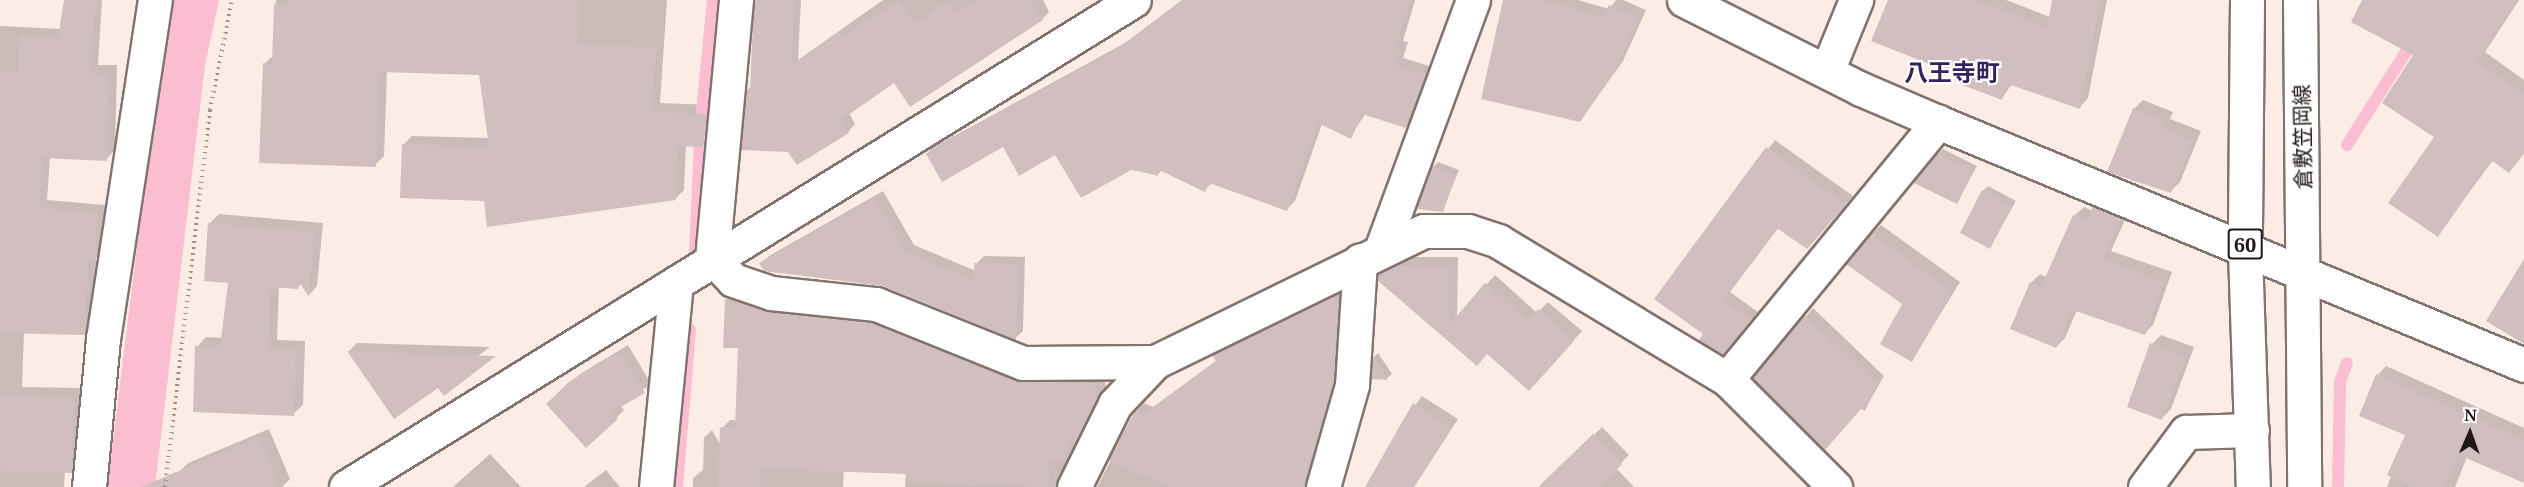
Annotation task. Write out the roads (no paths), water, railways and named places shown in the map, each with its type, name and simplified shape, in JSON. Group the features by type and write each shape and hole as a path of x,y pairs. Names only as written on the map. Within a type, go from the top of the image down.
{"street":[{"path":"89,487 103,339 155,0"},
{"path":"736,0 712,258 733,280 771,293 876,304 1023,363 1155,362"},
{"path":"346,487 676,283 712,258 1134,0"},
{"path":"1323,487 1352,385 1371,255 1473,0"},
{"path":"1684,0 1827,71 1938,122 2245,251"},
{"path":"1827,71 1856,0"},
{"name":"60","path":"2247,0 2245,251 2253,430 2253,487"},
{"name":"倉敷笠岡線","path":"2300,0 2304,487"},
{"path":"1727,379 1938,122"},
{"path":"1074,487 1115,404 1155,362 1424,231 1468,231 1498,241 1727,379 1836,487"},
{"name":"60","path":"2245,251 2303,274"},
{"path":"2303,274 2524,365"},
{"path":"657,487 676,283"},
{"path":"2145,487 2186,432 2253,430"}],"waterway":[{"path":"695,253 701,122 713,0"},
{"path":"2347,145 2414,39"},
{"path":"677,487 690,330"},
{"path":"2338,487 2340,382 2347,363"}],"district":[{"name":"八王寺町","path":"1952,72"}]}
